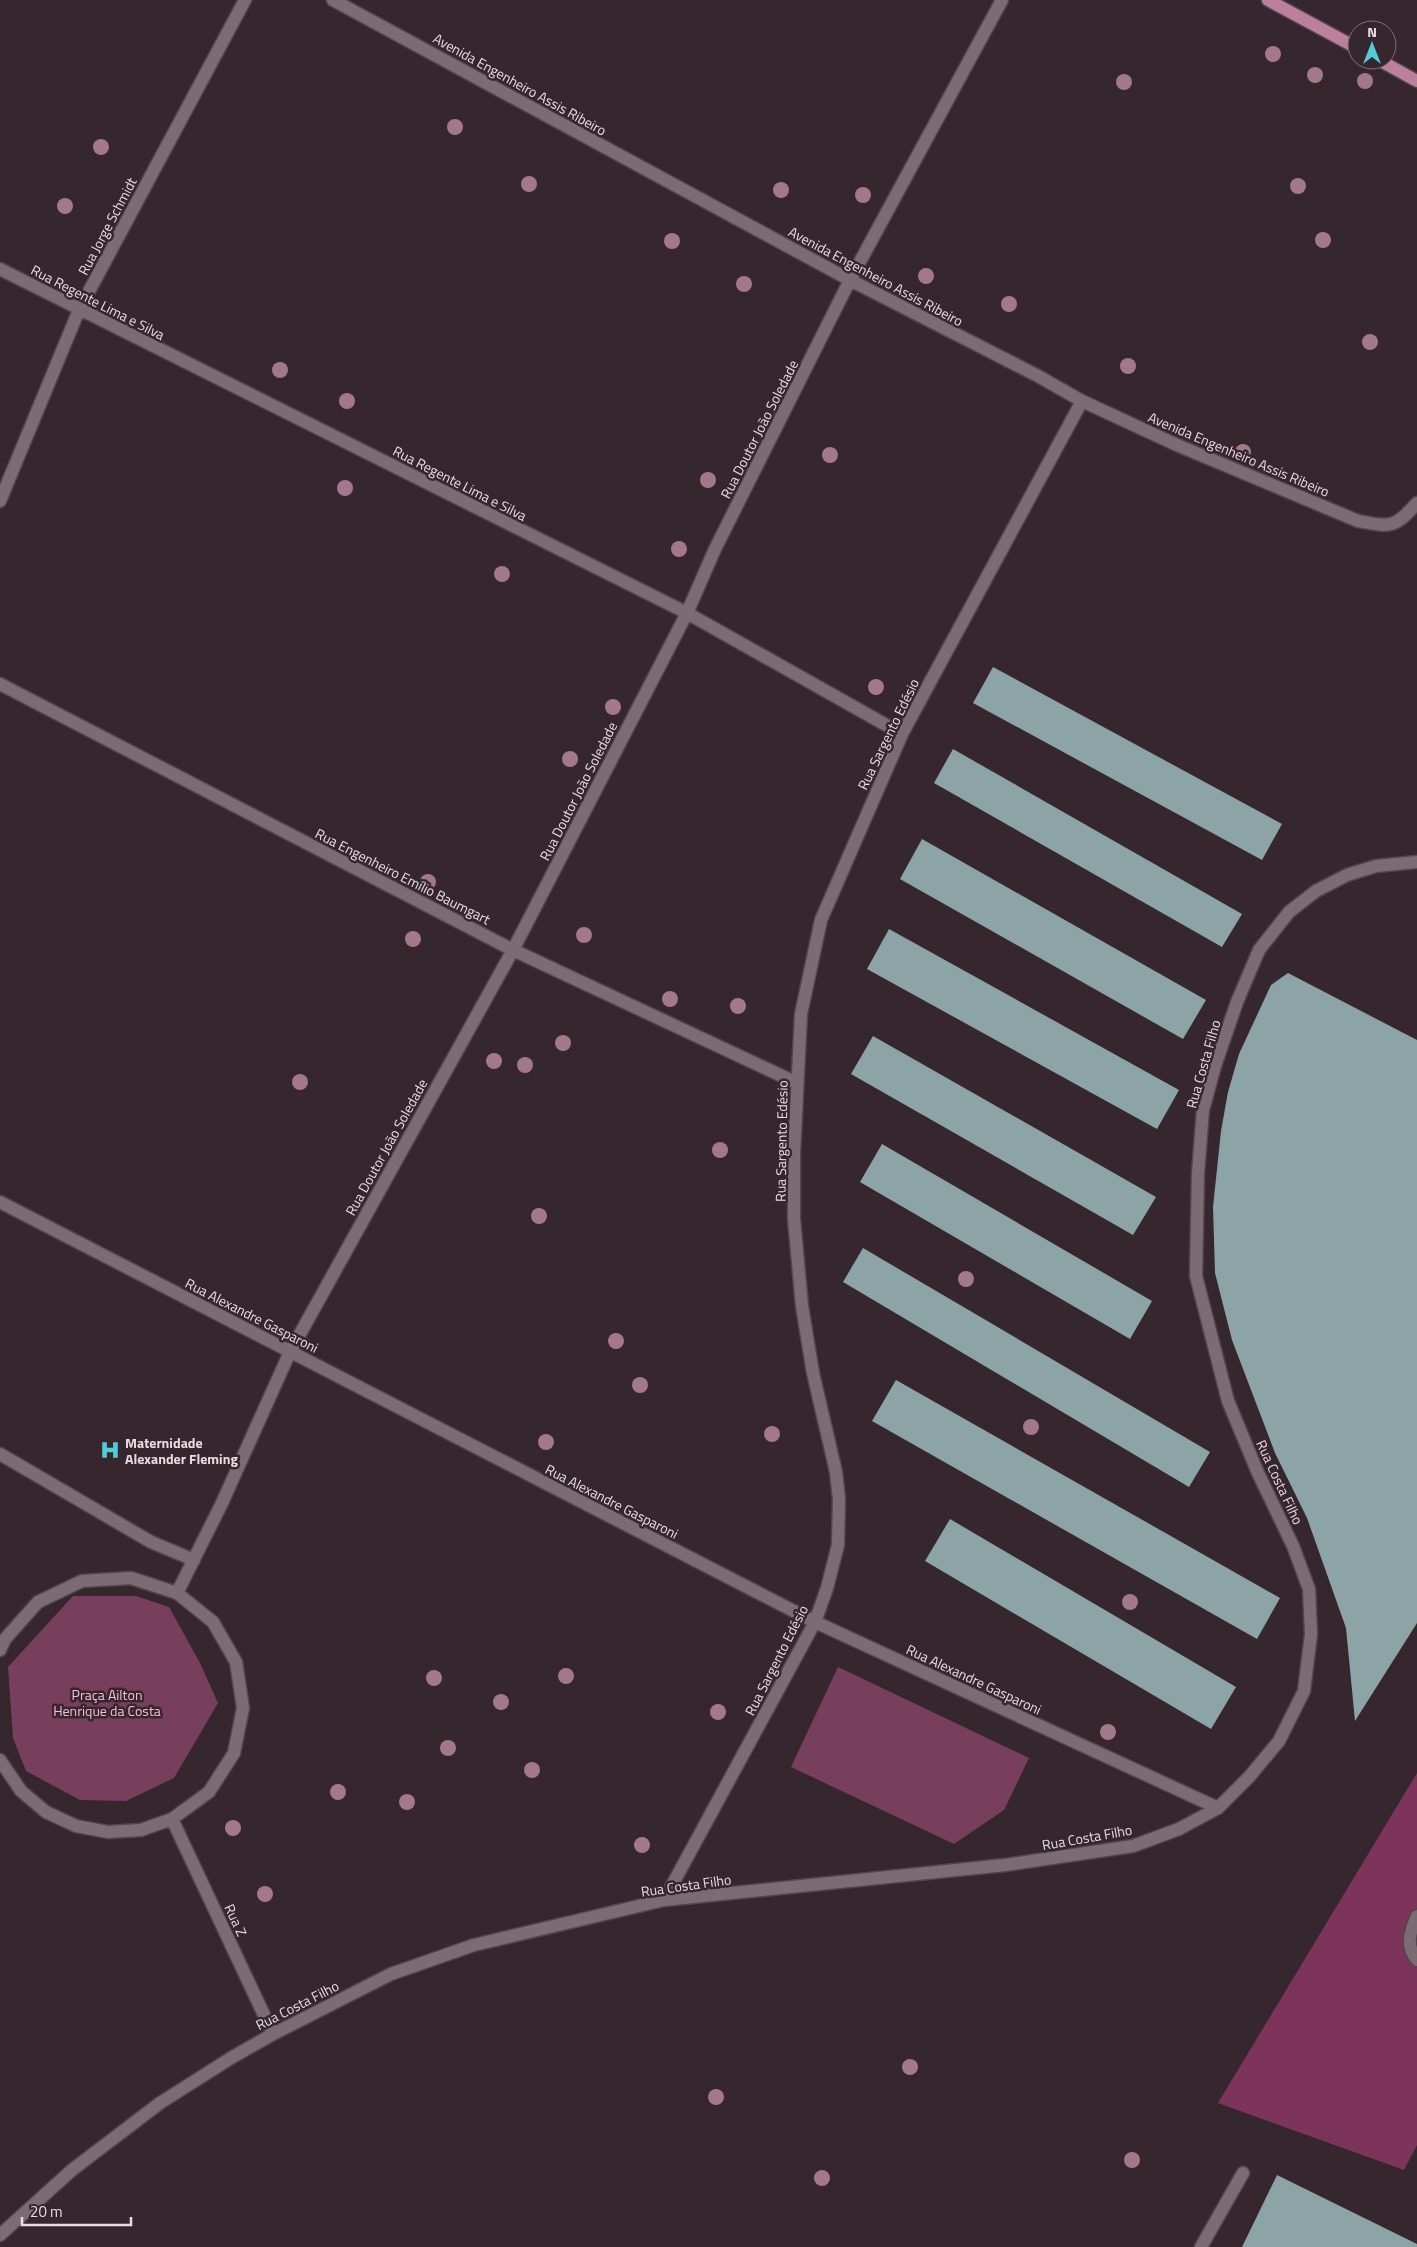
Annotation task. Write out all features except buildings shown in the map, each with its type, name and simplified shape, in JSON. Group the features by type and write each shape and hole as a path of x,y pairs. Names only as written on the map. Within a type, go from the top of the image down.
{"main road":[{"path":"1268,0 1347,43"},
{"path":"1397,70 1417,81"}],"street":[{"name":"Rua Jorge Schmidt","path":"0,501 79,310 245,0"},
{"name":"Avenida Engenheiro Assis Ribeiro","path":"333,0 850,280 1038,376 1082,401 1177,445 1358,521 1386,527 1404,518 1417,503"},
{"name":"Rua Doutor João Soledade","path":"177,1593 222,1503 290,1352 513,950 686,613 715,549 850,280 1002,0"},
{"name":"Rua Regente Lima e Silva","path":"0,269 686,613 902,734"},
{"name":"Rua Sargento Edésio","path":"664,1900 815,1622 827,1588 838,1546 839,1499 836,1472 813,1372 802,1306 794,1219 794,1153 801,1014 821,920 902,734 1082,401"},
{"name":"Rua Engenheiro Emílio Baumgart","path":"0,684 513,950 797,1083"},
{"name":"Rua Costa Filho","path":"0,2235 72,2170 160,2103 273,2034 390,1974 474,1945 664,1900 1005,1866 1133,1846 1180,1829 1218,1808 1249,1777 1278,1741 1304,1691 1311,1634 1309,1589 1293,1546 1258,1473 1228,1401 1196,1276 1198,1173 1203,1110 1215,1066 1237,1002 1259,950 1289,912 1316,891 1347,875 1376,866 1417,862"},
{"name":"Rua Alexandre Gasparoni","path":"0,1202 815,1622 1218,1808"},
{"path":"0,1454 151,1542 194,1560"},
{"path":"0,1760 20,1791 46,1812 76,1826 108,1832 141,1830 172,1819 209,1792 234,1753 243,1708 236,1662 213,1622 177,1593 131,1578 82,1582 38,1602 2,1641"},
{"name":"Rua Z","path":"172,1819 273,2034"},
{"path":"1417,1916 1409,1934 1411,1952 1417,1960"},
{"path":"1201,2247 1243,2173"}],"green space":[{"name":"Praça Ailton Henrique da Costa","path":"73,1596 136,1596 169,1607 200,1663 218,1703 174,1778 126,1801 80,1800 26,1771 13,1738 8,1667"},
{"path":"838,1667 1029,1758 1004,1810 954,1844 791,1767"}],"shaded area":[{"path":"1417,1773 1417,1918 1409,1934 1417,1944 1417,2145 1404,2170 1218,2103"}],"place":[{"name":"Maternidade Alexander Fleming","path":"110,1450"}]}
